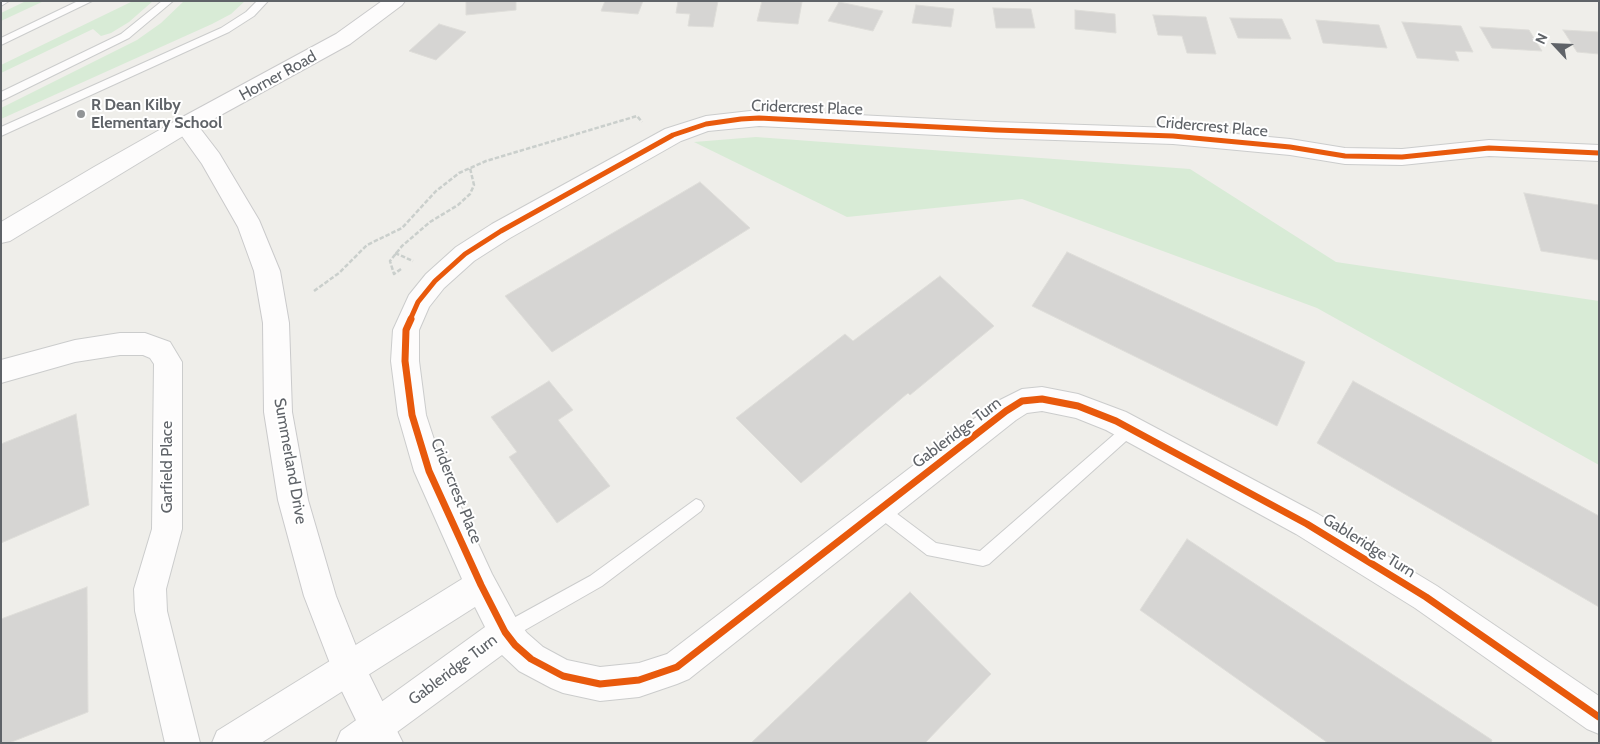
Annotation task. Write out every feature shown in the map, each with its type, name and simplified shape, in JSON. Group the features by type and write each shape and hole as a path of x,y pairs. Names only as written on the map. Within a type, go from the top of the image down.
{"street":[{"name":"Horner Road","path":"1,234 67,193 185,125 336,44 395,1"},
{"name":"Cridercrest Place","path":"505,632 481,585 429,471 412,415 405,361 406,330 418,302 435,280 465,254 501,231 673,135 706,124 741,118 759,118 996,130 1173,136 1290,147 1345,156 1402,157 1489,148 1599,153"},
{"name":"Summerland Drive","path":"185,125 211,159 250,226 267,271 276,323 278,412 293,500 320,596 348,667 372,737"},
{"name":"Garfield Place","path":"1,372 75,351 120,344 145,344 160,350 168,362 167,528 150,589 151,611 183,743"},
{"name":"Gableridge Turn","path":"372,737 505,632 515,645 531,659 563,676 600,684 639,680 677,667 1006,411 1022,401 1042,399 1078,406 1130,429 1307,524 1426,597 1599,717"},
{"path":"229,743 481,585"}],"lane":[{"path":"1,42 87,1"},
{"path":"1,98 125,36 168,1"},
{"path":"1,132 225,30 250,14 263,1"},
{"path":"879,509 933,550 983,559 1130,429"},
{"path":"505,632 596,582 696,506"}],"path":[{"path":"314,291 339,273 367,245 402,228 444,184 470,168 486,161 637,116 644,124 638,126"},
{"path":"401,269 394,274 390,261 395,253 421,228 466,199 474,185 470,168"},
{"path":"395,253 418,264"}],"green space":[{"path":"26,1 44,1 1,21 1,13"},
{"path":"133,1 153,1 129,22 111,33 101,36 93,29 1,73 1,65"},
{"path":"184,1 245,1 231,14 212,24 1,119 1,108 137,40 161,23"},
{"path":"756,137 1190,169 1336,262 1599,301 1599,465 1317,308 1022,199 847,217 694,142"}],"building":[{"path":"466,1 516,1 516,10 466,15"},
{"path":"605,1 643,1 638,14 601,11"},
{"path":"678,1 718,1 713,27 688,26 690,14 676,13"},
{"path":"762,1 802,2 798,24 757,21"},
{"path":"839,2 883,11 873,31 828,21"},
{"path":"916,5 954,9 951,27 912,23"},
{"path":"993,8 1031,9 1035,28 996,28"},
{"path":"1075,10 1115,14 1116,33 1075,29"},
{"path":"1153,15 1206,17 1216,54 1187,53 1182,36 1158,35"},
{"path":"1230,18 1282,19 1291,39 1238,38"},
{"path":"1316,20 1379,25 1387,48 1323,43"},
{"path":"1402,22 1461,26 1473,52 1455,51 1459,61 1417,58"},
{"path":"439,24 466,32 436,60 409,51"},
{"path":"1480,27 1529,30 1542,51 1492,48"},
{"path":"1563,30 1599,32 1599,54 1577,52"},
{"path":"700,182 750,228 552,352 505,296"},
{"path":"1524,193 1599,205 1599,260 1541,251"},
{"path":"1067,252 1305,362 1277,426 1032,306"},
{"path":"940,276 994,326 910,395 908,393 801,483 736,418 845,334 853,341"},
{"path":"549,381 573,410 558,420 610,486 557,523 509,457 517,452 491,417"},
{"path":"1353,381 1599,516 1599,607 1317,443"},
{"path":"76,414 89,505 1,543 1,444"},
{"path":"1187,539 1492,740 1491,743 1328,743 1140,610"},
{"path":"87,587 88,712 9,743 1,743 1,619"},
{"path":"910,592 991,674 925,743 751,743"}],"cycle path":[{"path":"1599,153 1489,148 1402,157 1345,156 1290,147 1173,136 996,130 759,118 706,124 673,135 501,231 465,254 435,281 418,302 406,330 405,361 412,415 429,471 481,585 505,632 515,645 531,659 563,676 600,684 639,680 677,667 1006,411 1022,401 1042,399 1078,406 1116,421 1307,524 1426,597 1599,717"}],"place":[{"name":"R Dean Kilby Elementary School","path":"81,114"}]}
